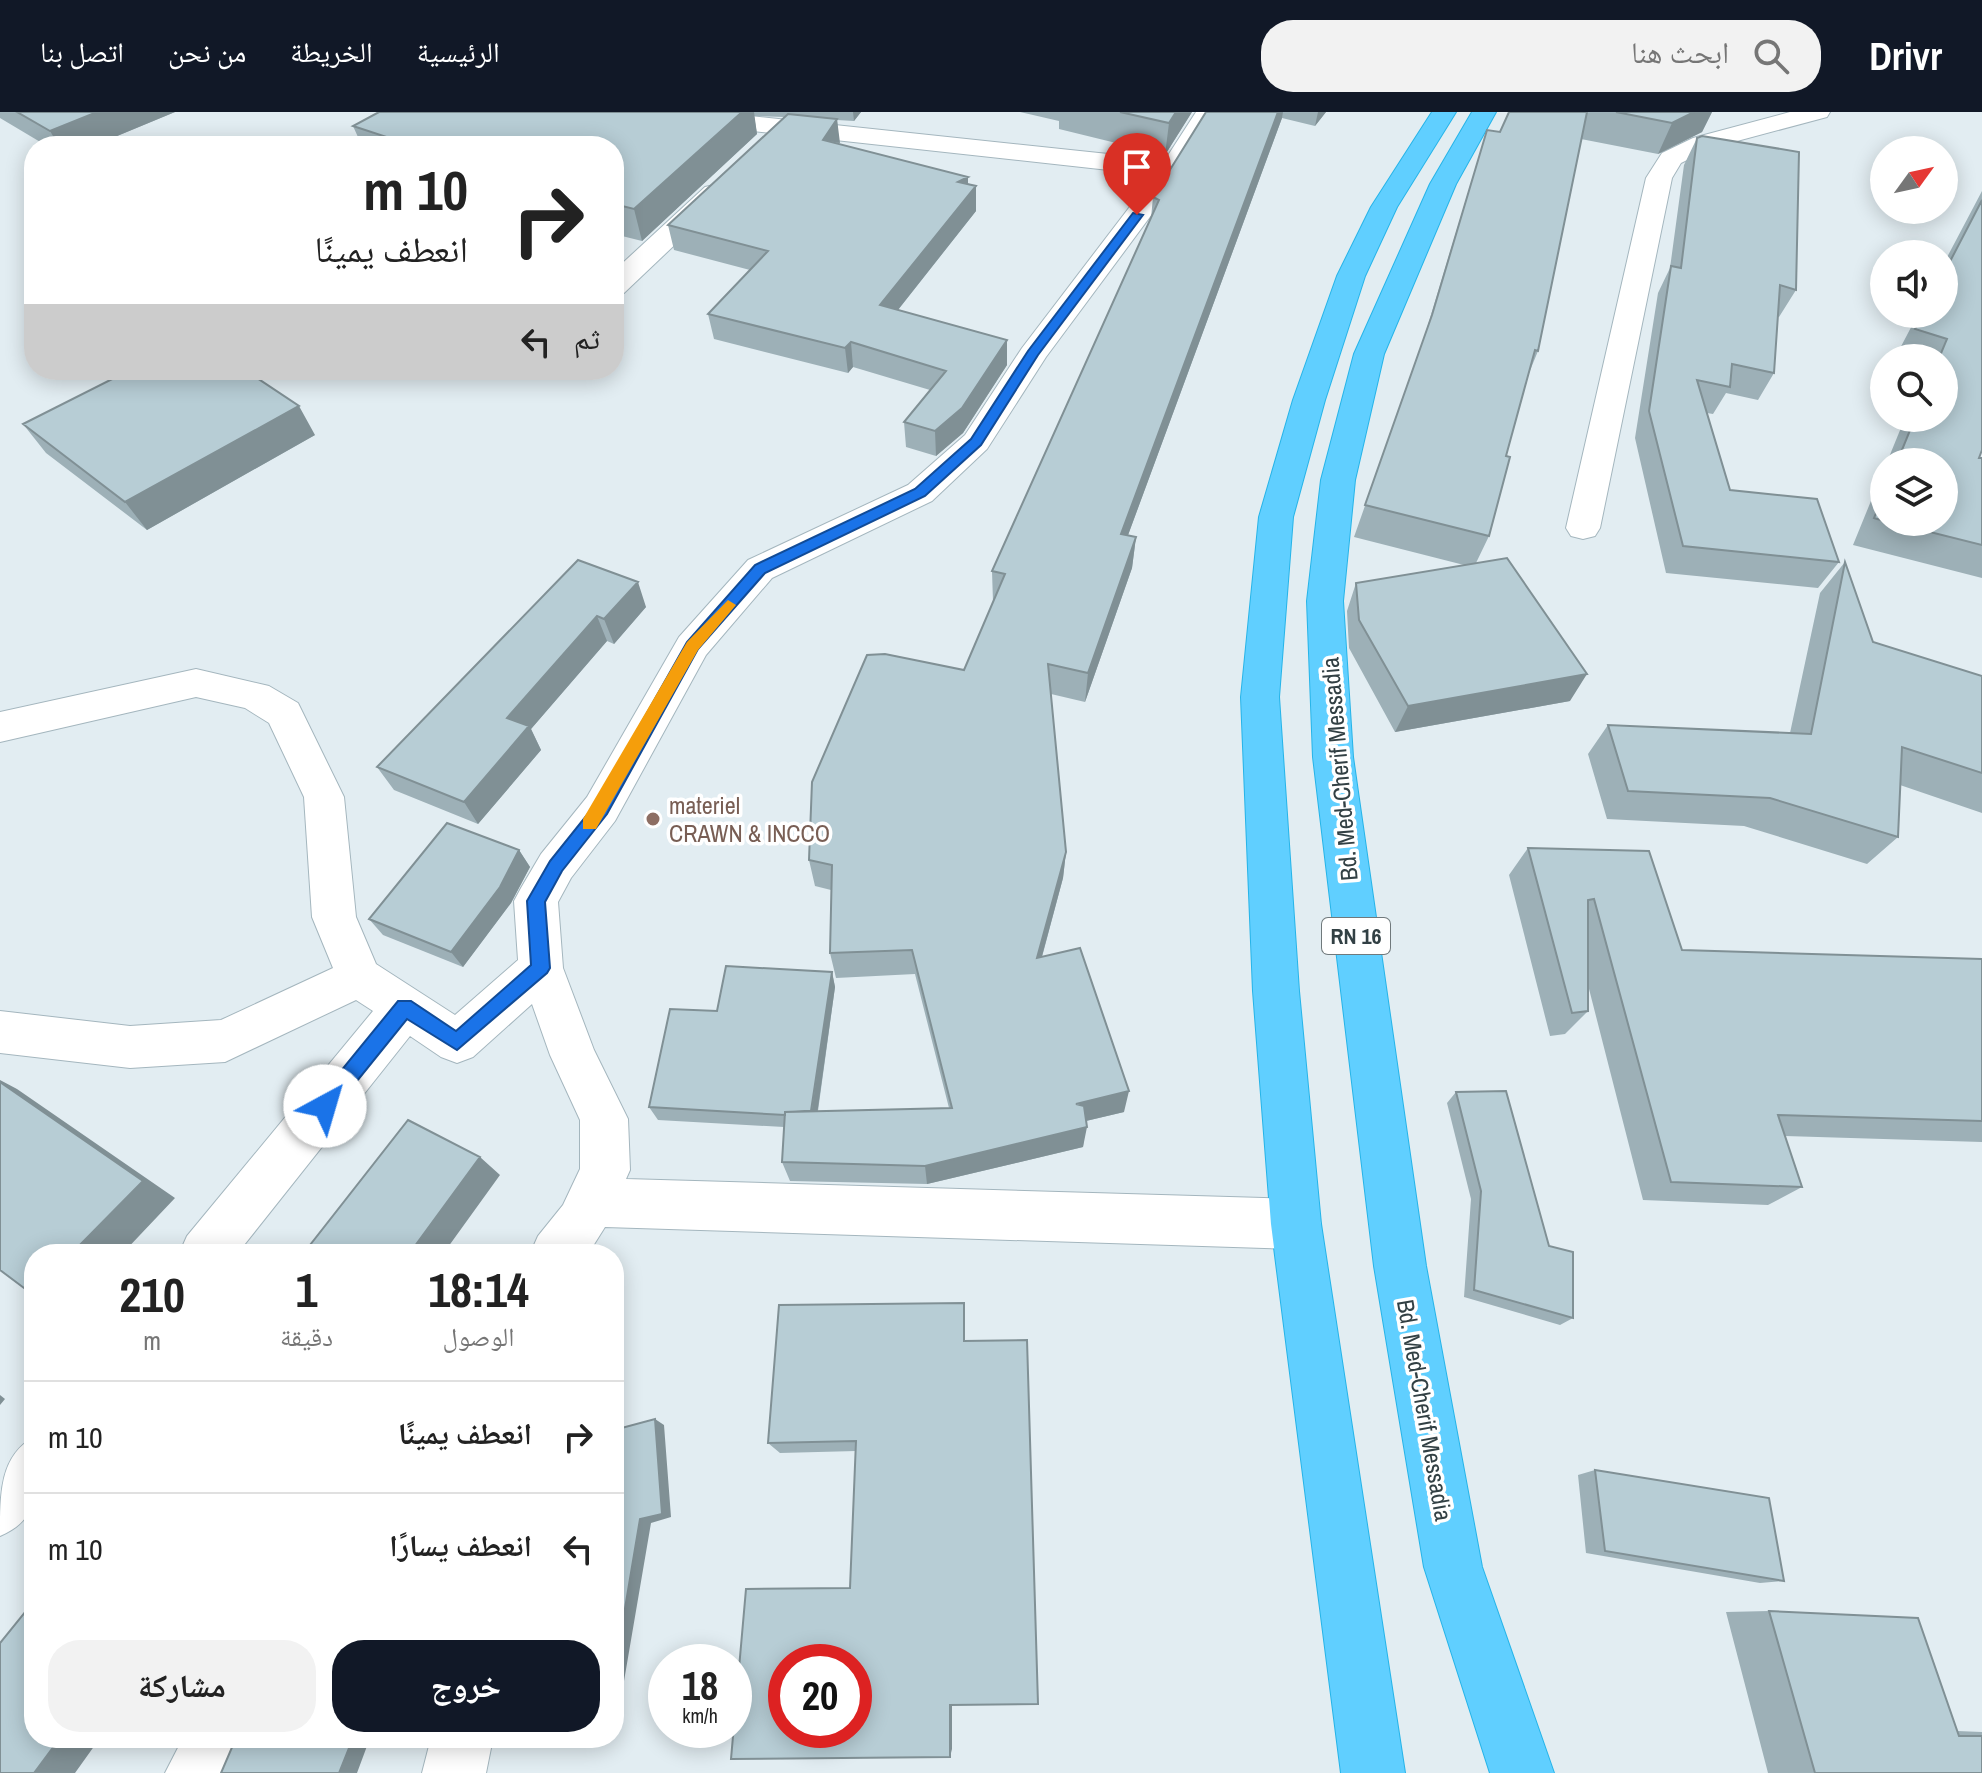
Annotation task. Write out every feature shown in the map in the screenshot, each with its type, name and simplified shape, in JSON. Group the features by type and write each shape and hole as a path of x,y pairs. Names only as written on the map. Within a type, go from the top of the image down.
{"highway":[{"path":"1373,1773 1296,1224 1276,991 1260,697 1276,517 1309,400 1351,276 1384,207 1444,112"},
{"name":"Bd. Med-Cherif Messadia","path":"1484,112 1443,184 1369,354 1338,480 1325,601 1333,757 1400,1266 1453,1567 1522,1773"}],"street":[{"path":"644,112 1172,169"},
{"path":"1208,112 1172,169 1033,354 976,442 920,493 760,569 692,646 601,809 556,866 536,901 541,968 573,1055 604,1119 605,1170 576,1233 1296,1224"},
{"path":"1583,528 1659,178 1671,158 1702,143 1818,112"},
{"path":"762,148 785,126"},
{"path":"624,278 728,180"},
{"path":"0,727 196,683 255,696 284,713 324,797 334,917 359,977 457,1042 541,968"},
{"path":"0,1032 130,1047 225,1041 359,977"},
{"path":"213,1244 405,1007"},
{"path":"0,1507 24,1477"},
{"path":"197,1773 214,1748"},
{"path":"454,1773 460,1748"}],"building":[{"path":"17,112 97,112 50,131"},
{"path":"379,112 742,112 634,209 624,206 624,136 384,136 353,126"},
{"path":"1120,112 1176,112 1169,123"},
{"path":"1206,112 1278,112 1121,534 1136,537 1088,673 1048,664 1066,852 1037,958 1080,948 1129,1091 1076,1104 1084,1106 1087,1127 925,1166 782,1162 785,1112 952,1108 912,950 830,953 832,865 809,860 812,782 867,655 885,654 964,670 1005,574 992,571 1159,200 1153,197"},
{"path":"1509,112 1587,112 1538,351 1535,350 1506,456 1510,457 1489,536 1365,505 1432,315 1487,130 1500,132"},
{"path":"1616,112 1694,112 1672,123"},
{"path":"788,114 837,119 823,140 968,177 958,182 976,186 880,305 1007,340 962,408 935,431 904,422 946,371 851,342 845,348 708,314 768,251 668,225"},
{"path":"1702,136 1799,152 1796,290 1780,285 1774,373 1732,364 1730,387 1697,380 1730,490 1817,499 1839,562 1683,546 1649,411 1671,266 1681,268 1697,138"},
{"path":"1982,200 1982,450 1979,458 1982,458 1982,545 1946,536 1958,536 1958,448 1903,448 1909,432 1958,432 1958,344 1945,344 1947,339 1915,329 1958,328 1958,246"},
{"path":"110,380 260,380 299,406 125,502 23,424"},
{"path":"1507,558 1587,674 1408,706 1359,620 1356,583"},
{"path":"578,560 638,582 604,619 597,616 507,718 529,726 464,802 377,767"},
{"path":"1845,562 1873,642 1982,676 1982,773 1902,747 1898,837 1770,798 1628,791 1608,725 1811,734"},
{"path":"447,823 519,850 500,887 451,952 369,919"},
{"path":"1528,848 1649,851 1682,950 1982,959 1982,1121 1778,1115 1802,1187 1671,1182 1594,899 1588,900 1588,1011 1572,1013"},
{"path":"726,966 832,972 811,1111 785,1112 785,1115 649,1107 670,1009 717,1011"},
{"path":"0,1082 143,1181 81,1244 24,1244 24,1288 0,1270"},
{"path":"1506,1091 1549,1246 1573,1252 1573,1318 1474,1290 1481,1191 1456,1092"},
{"path":"408,1120 480,1157 416,1244 311,1244"},
{"path":"964,1303 964,1341 1027,1340 1038,1704 950,1705 950,1757 731,1759 732,1748 752,1748 752,1644 741,1644 746,1589 850,1588 856,1441 768,1443 779,1305"},
{"path":"655,1419 662,1514 640,1519 624,1614 624,1427"},
{"path":"1595,1470 1769,1498 1784,1581 1605,1551"},
{"path":"1769,1611 1918,1618 1959,1736 1982,1736 1982,1773 1815,1773"},
{"path":"24,1613 24,1748 53,1748 34,1773 0,1773 0,1643"},
{"path":"232,1748 349,1748 339,1773 221,1773"}],"slow traffic":[{"path":"590,824 692,646 728,605"}],"place":[{"name":"materiel CRAWN & INCCO","path":"653,819"}],"route":[{"path":"325,1106 405,1007 457,1042 541,968 536,901 556,866 601,809 692,646 760,569 920,493 976,442 1033,354 1137,215"}]}
